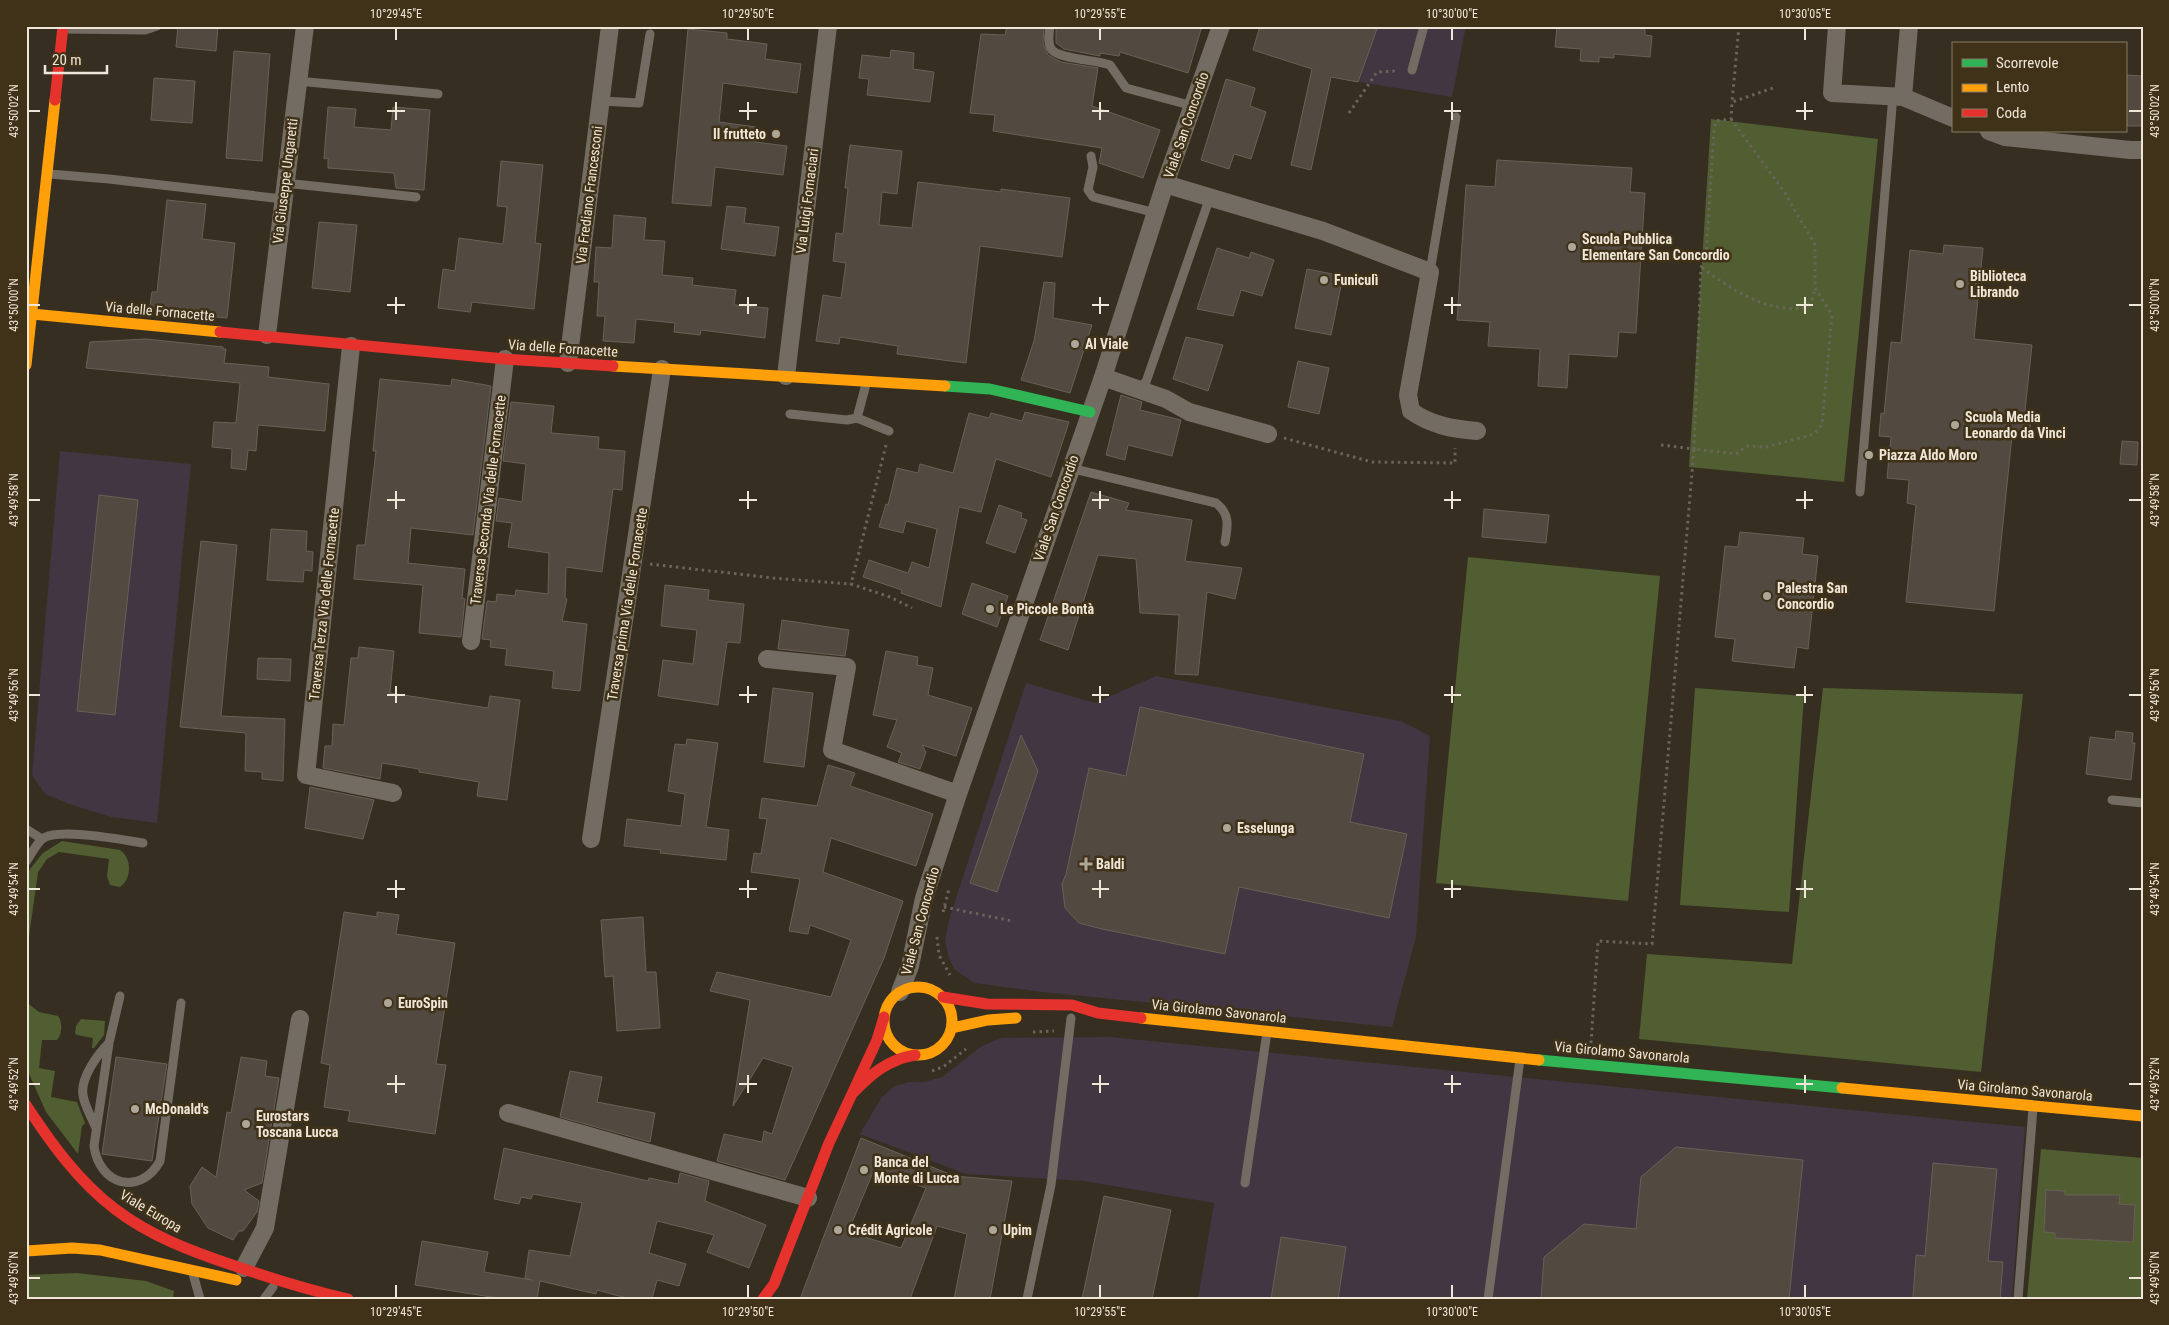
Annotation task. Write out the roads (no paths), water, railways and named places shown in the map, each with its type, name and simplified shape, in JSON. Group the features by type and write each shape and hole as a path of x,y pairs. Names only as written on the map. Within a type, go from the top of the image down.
{"street":[{"name":"Via Giuseppe Ungaretti","path":"267,335 305,26"},
{"name":"Via Frediano Francesconi","path":"568,363 610,26"},
{"name":"Via Luigi Fornaciari","path":"786,376 828,26"},
{"name":"Viale San Concordio","path":"900,992 910,966 924,898 958,794 1103,377 1165,184 1221,26"},
{"path":"1837,26 1832,93 1898,96 1952,118"},
{"path":"1898,96 1909,26"},
{"path":"26,366 63,27"},
{"path":"1992,132 2006,137 2143,150"},
{"path":"1165,184 1323,231 1430,272 1408,394 1411,411 1426,422 1456,430 1477,431"},
{"name":"Via delle Fornacette","path":"32,314 267,335 351,346 505,359 990,389 1090,412"},
{"name":"Traversa Terza Via delle Fornacette","path":"351,346 306,775 393,794"},
{"name":"Traversa Seconda Via delle Fornacette","path":"471,641 505,359"},
{"name":"Traversa prima Via delle Fornacette","path":"591,839 662,369"},
{"path":"1103,377 1137,388 1189,412 1268,434"},
{"path":"767,659 847,667 832,750 958,794"},
{"name":"Viale San Concordio","path":"763,1299 774,1284 830,1143 877,1040 892,999 908,988 927,988 943,997"},
{"path":"943,997 949,1006 952,1028 988,1020 1032,1018"},
{"name":"Via Girolamo Savonarola","path":"943,997 987,1004 1072,1005 1098,1014"},
{"name":"Via Girolamo Savonarola","path":"1066,1018 1098,1014 1589,1065 2143,1116"},
{"path":"884,1017 885,1027 894,1044 900,1050 915,1055"},
{"path":"244,1268 265,1228 300,1019"},
{"name":"Viale San Concordio","path":"852,1094 889,1060 931,1052 938,1048 945,1043 952,1028"},
{"name":"Viale Europa","path":"26,1105 51,1143 67,1163 115,1208 154,1234 197,1253 298,1288 348,1299"},
{"path":"508,1113 808,1198"},
{"name":"Viale Europa","path":"26,1251 57,1248 98,1250 147,1259 192,1272 273,1287 298,1288"}],"lane":[{"path":"63,27 145,30 157,26"},
{"path":"1050,26 1049,44 1052,50 1060,55 1110,65 1126,88 1193,106"},
{"path":"1412,70 1424,26"},
{"path":"601,101 638,104 650,34"},
{"path":"297,81 438,94"},
{"path":"1860,492 1898,96"},
{"path":"1430,272 1456,117"},
{"path":"1091,156 1093,166 1088,190 1093,197 1156,213"},
{"path":"48,174 284,191 416,197"},
{"path":"1137,388 1146,382 1210,197"},
{"path":"857,418 866,381"},
{"path":"790,414 847,420 857,418 889,431"},
{"path":"1070,468 1216,503 1224,509 1227,518 1228,526 1225,542"},
{"path":"2112,800 2143,803"},
{"path":"26,830 42,839"},
{"path":"26,862 42,839 51,835 67,833 143,842"},
{"path":"120,996 109,1043 94,1146 95,1157 100,1167 111,1178 126,1182 142,1180 156,1168 160,1161 181,1003"},
{"path":"1027,1299 1051,1185 1066,1018"},
{"path":"1244,1183 1267,1031"},
{"path":"96,1129 82,1094 97,1055 109,1043"},
{"path":"1488,1299 1520,1058"},
{"path":"2018,1299 2033,1106"},
{"path":"192,1272 200,1299"},
{"path":"264,1299 273,1287"}],"place":[{"name":"Il frutteto","path":"776,134"},
{"name":"Scuola Pubblica Elementare San Concordio","path":"1572,247"},
{"name":"Funiculì","path":"1324,280"},
{"name":"Biblioteca Librando","path":"1960,284"},
{"name":"Al Viale","path":"1075,344"},
{"name":"Scuola Media Leonardo da Vinci","path":"1955,425"},
{"name":"Piazza Aldo Moro","path":"1869,455"},
{"name":"Palestra San Concordio","path":"1767,596"},
{"name":"Le Piccole Bontà","path":"990,609"},
{"name":"Esselunga","path":"1227,828"},
{"name":"Baldi","path":"1086,864"},
{"name":"EuroSpin","path":"388,1003"},
{"name":"McDonald's","path":"135,1109"},
{"name":"Eurostars Toscana Lucca","path":"246,1124"},
{"name":"Banca del Monte di Lucca","path":"864,1170"},
{"name":"Crédit Agricole","path":"838,1230"},
{"name":"Upim","path":"993,1230"}]}
